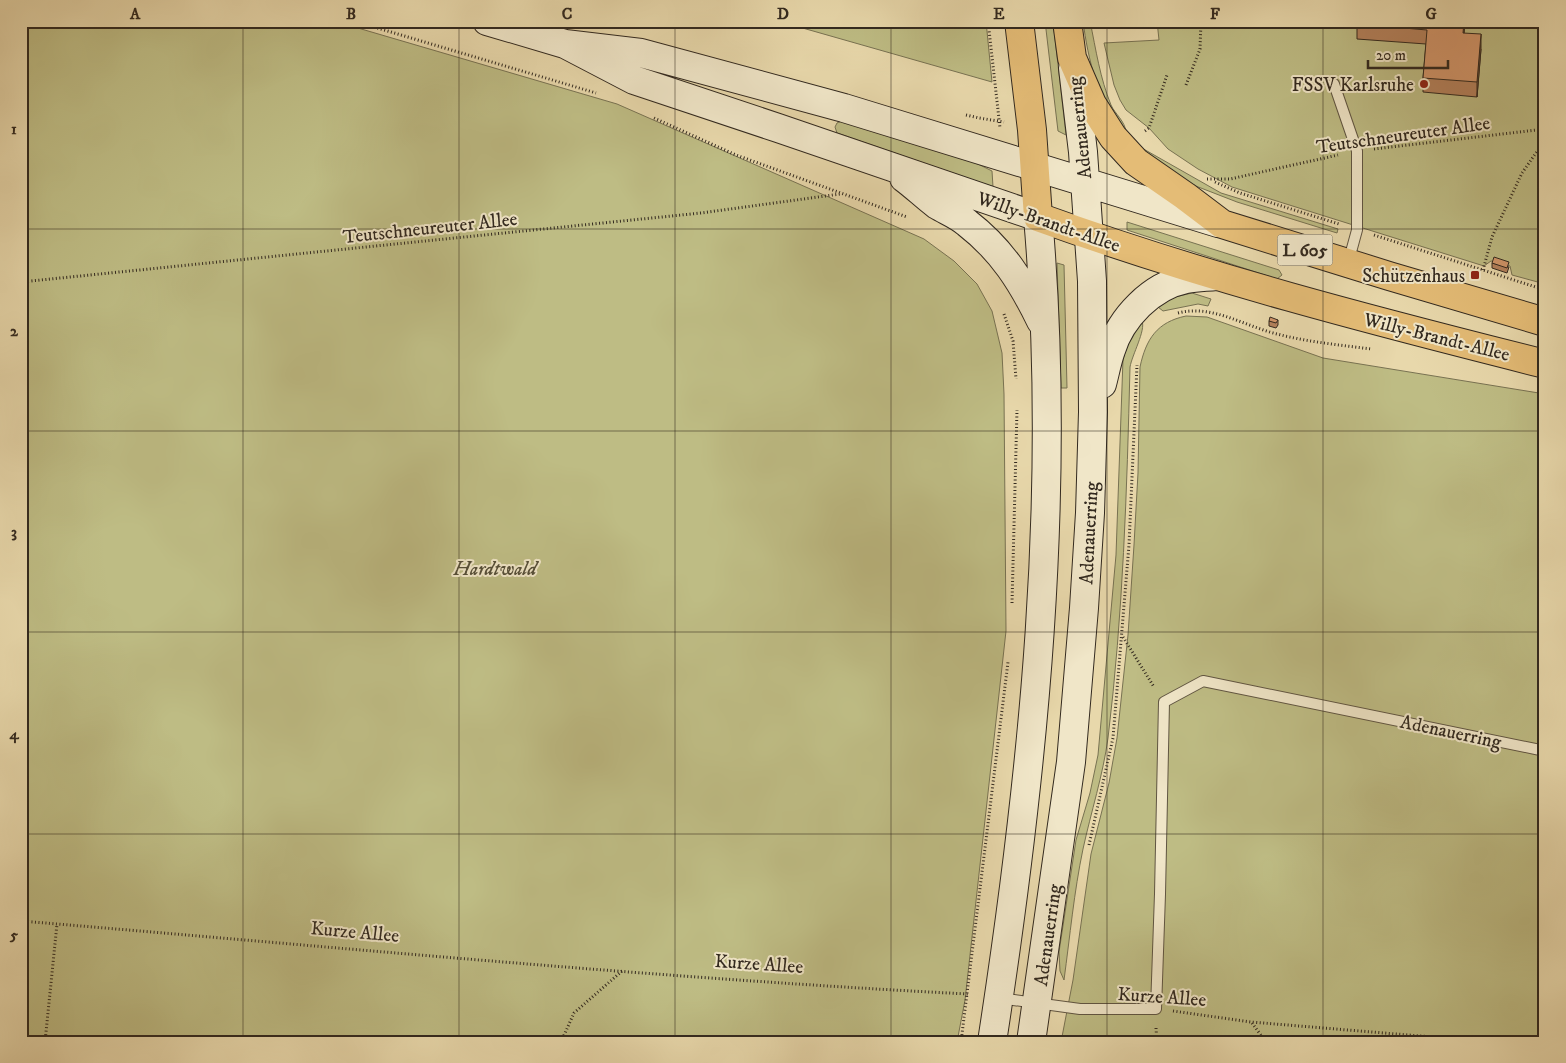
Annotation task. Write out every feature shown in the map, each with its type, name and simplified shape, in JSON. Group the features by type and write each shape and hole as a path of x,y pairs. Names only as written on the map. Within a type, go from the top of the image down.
{"main road":[{"name":"Willy-Brandt-Allee","path":"486,21 565,44 641,53 844,108 1085,181 1348,264 1545,322"},
{"path":"992,1042 1024,802 1040,641 1047,492 1046,330 1032,130 1019,21"},
{"name":"Adenauerring","path":"1031,1042 1071,762 1084,608 1093,412 1092,281 1083,152 1067,21"},
{"name":"Willy-Brandt-Allee","path":"565,44 634,80 1088,235 1216,276 1380,323 1545,364"},
{"path":"1072,58 1092,104 1103,122 1127,153 1136,162 1222,224"},
{"path":"884,164 936,204 965,221 994,247 1024,287 1046,330"},
{"path":"1093,412 1111,350 1118,332 1129,316 1162,288 1184,279 1216,276"}],"lane":[{"path":"1334,84 1357,151 1357,230 1348,264"},
{"name":"Adenauerring","path":"1164,702 1203,680 1545,751"},
{"path":"1156,1009 1164,702"},
{"name":"Kurze Allee","path":"998,998 1080,1009 1156,1009"}],"path":[{"path":"354,21 596,93"},
{"path":"988,21 1000,121"},
{"path":"1186,85 1200,48 1201,21"},
{"path":"1142,134 1149,128 1167,75"},
{"path":"649,115 736,155 916,221"},
{"name":"Teutschneureuter Allee","path":"1207,179 1230,179 1357,151 1545,129"},
{"path":"1483,270 1492,237 1522,174 1545,140"},
{"name":"Teutschneureuter Allee","path":"21,282 700,213 840,194"},
{"path":"1212,312 1213,308"},
{"path":"1174,314 1192,311 1212,312 1275,334 1374,350"},
{"path":"1004,313 1013,341 1017,383"},
{"path":"1275,334 1276,329"},
{"path":"1087,852 1113,738 1129,544 1137,357"},
{"path":"1011,609 1017,400"},
{"path":"1122,637 1164,702"},
{"path":"961,1042 1008,657"},
{"name":"Kurze Allee","path":"21,921 623,970 884,990 968,994 998,998"},
{"path":"45,1042 57,924"},
{"path":"561,1042 574,1013 623,970"},
{"name":"Kurze Allee","path":"1156,1009 1251,1022 1494,1042"},
{"path":"1251,1022 1266,1042"}],"green space":[{"name":"Hardtwald","path":"21,21 334,21 617,104 924,239 954,261 977,284 992,311 1002,353 1006,631 965,1000 957,1042 21,1042"},
{"path":"778,21 986,21 992,82"},
{"path":"1045,21 1053,21 1066,135 1058,131"},
{"path":"1083,21 1090,21 1107,95 1124,124 1126,132 1116,121 1101,95 1091,65"},
{"path":"1157,21 1545,21 1545,284 1512,275 1510,266 1491,261 1484,266 1232,187 1198,169 1168,149 1149,128 1126,110 1114,85 1104,43 1159,40"},
{"path":"841,121 972,161 992,171 993,187 837,133 835,127"},
{"path":"1140,147 1221,193 1338,229 1337,233 1237,202 1188,183 1158,165"},
{"path":"1127,222 1279,270 1282,275 1277,279 1127,230"},
{"path":"1057,263 1064,265 1067,388 1061,388"},
{"path":"1192,293 1211,299 1208,306 1198,304 1163,311 1158,307 1158,305 1175,297"},
{"path":"1186,316 1207,317 1323,358 1545,394 1545,1042 1061,1042 1073,980 1091,854 1109,783 1117,738 1128,635 1134,545 1138,473 1140,367 1146,348 1154,333 1167,323"},
{"path":"1142,321 1142,330 1130,367 1121,599 1108,738 1080,865 1064,980 1060,971 1059,952 1076,840 1090,793 1098,755 1116,555 1123,359 1130,337"}],"building":[{"path":"1357,21 1464,21 1463,33 1481,34 1477,82 1423,78 1427,30 1357,24"},
{"path":"1494,257 1509,262 1507,268 1492,263"},
{"path":"1270,317 1278,320 1276,323 1269,321"}],"place":[{"name":"FSSV Karlsruhe","path":"1424,84"},
{"name":"Schützenhaus","path":"1475,275"}]}
